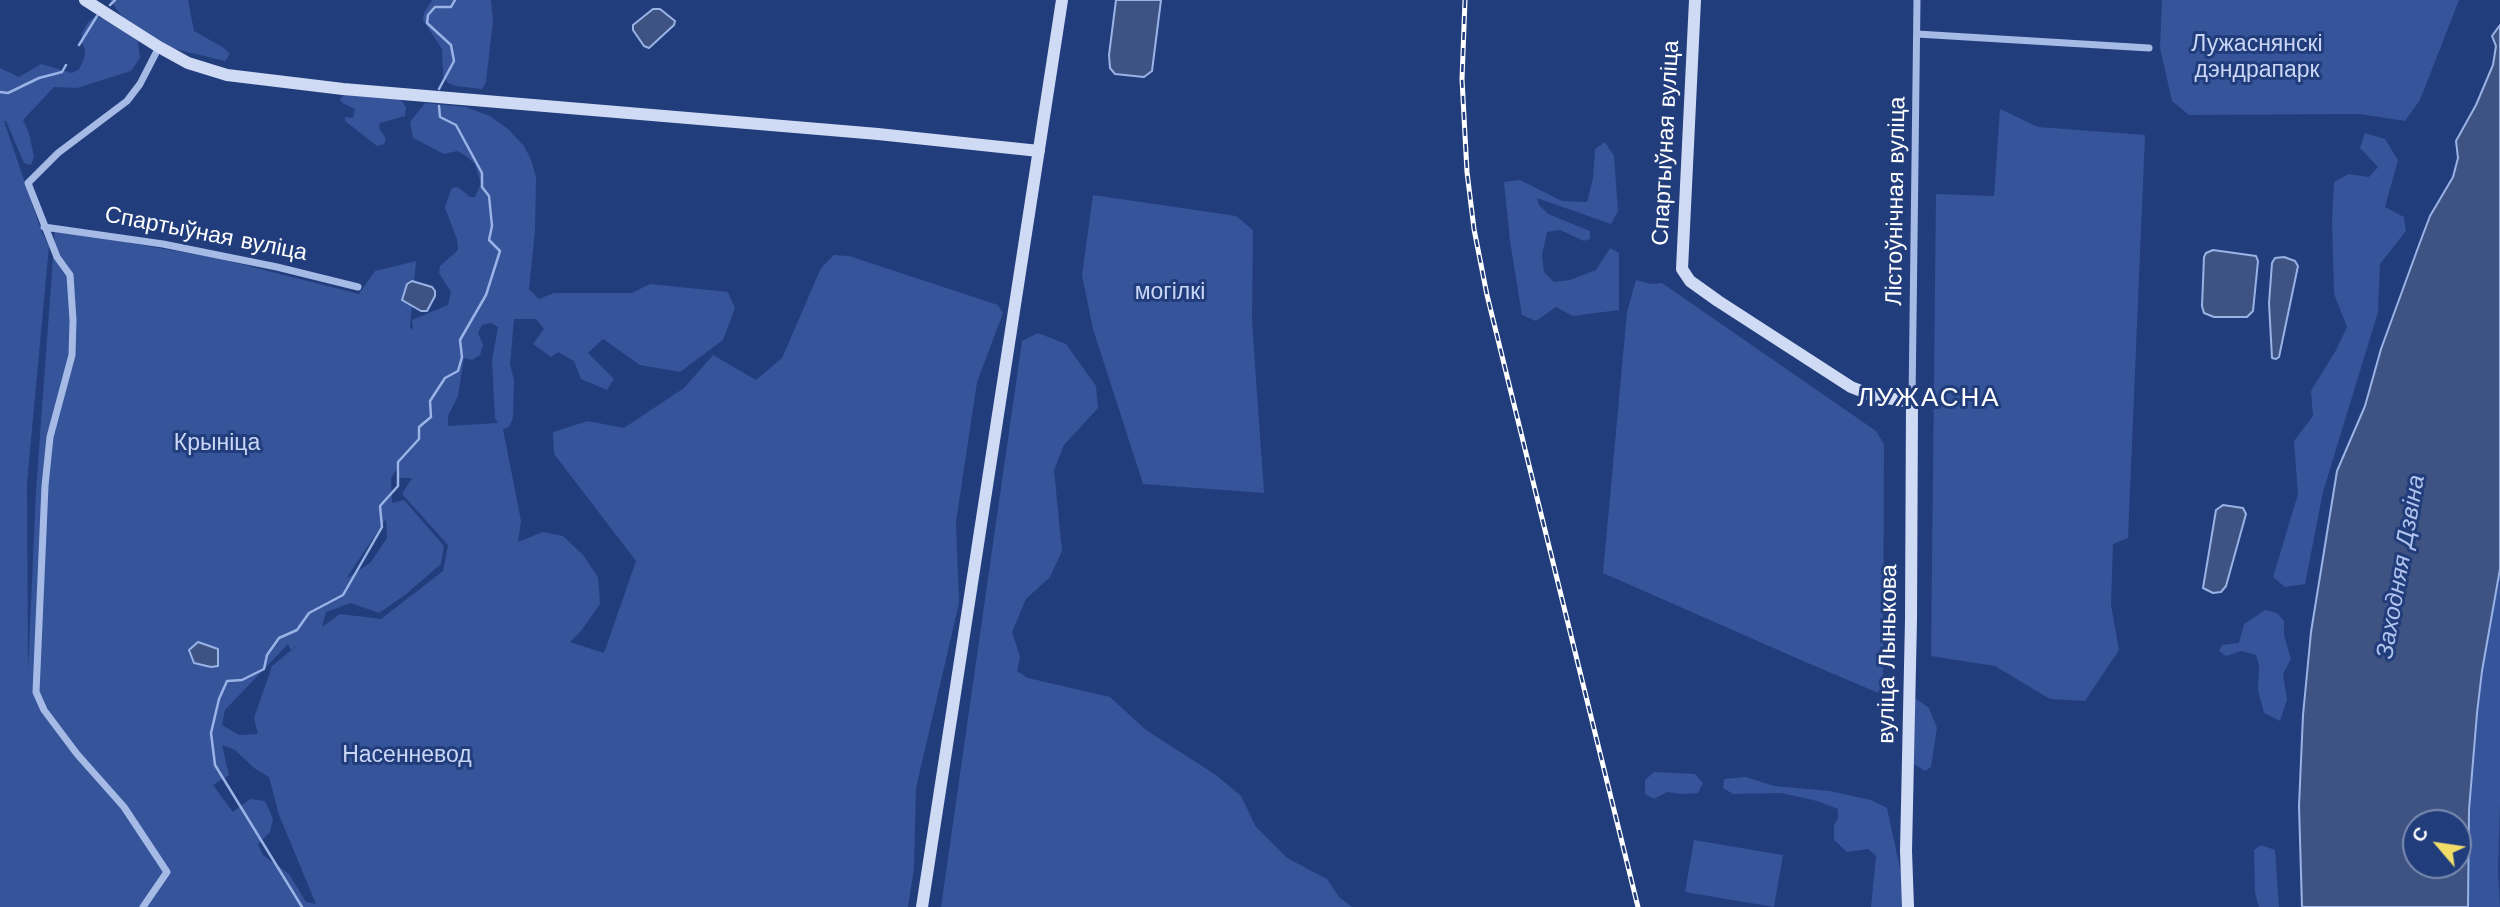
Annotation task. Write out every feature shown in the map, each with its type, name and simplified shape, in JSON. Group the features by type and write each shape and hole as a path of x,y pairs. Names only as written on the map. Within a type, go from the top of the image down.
{"street":[{"path":"85,0 188,63 227,75 306,85 878,134 1039,151"},
{"path":"922,907 1062,0"},
{"name":"Спартыўная вуліца","path":"1695,0 1682,268 1690,281 1718,301 1852,387 1874,396 1912,402"},
{"name":"Лістоўнічная вуліца","path":"1912,402 1917,0"},
{"path":"1917,34 2149,48"},
{"path":"144,907 167,872 124,807 77,754 44,710 36,692 45,486 50,437 72,355 73,320 70,275 57,257 28,183 58,153 127,101 140,84 159,47"},
{"name":"Спартыўная вуліца","path":"44,227 163,244 358,287"},
{"name":"вуліца Лынькова","path":"1908,907 1906,851 1911,648 1912,402"}],"green space":[{"path":"110,0 188,0 194,31 230,54 225,61 171,48 124,19"},
{"path":"432,0 491,0 493,21 486,82 482,89 456,86 448,83 443,76 442,49 423,20"},
{"name":"Лужаснянскі дэндрапарк","path":"2162,0 2459,0 2420,100 2405,121 2360,114 2189,115 2172,101 2160,48"},
{"path":"95,17 109,19 138,41 140,58 131,71 77,88 54,87 23,120 34,157 31,165 24,163 4,121 41,230 49,246 27,483 28,671 36,490 55,230 217,258 359,294 375,271 416,261 410,328 413,329 412,320 448,305 451,292 439,273 440,266 458,250 457,239 445,208 452,188 458,187 470,197 475,197 481,184 475,164 466,156 457,151 444,154 413,138 410,122 425,103 466,107 490,116 508,129 524,146 531,160 536,177 535,230 529,289 539,299 554,293 632,293 650,284 728,292 735,308 723,340 680,372 640,365 603,339 588,353 614,379 607,390 581,379 574,361 558,352 551,357 533,344 544,329 536,319 514,319 510,364 514,380 513,418 509,427 503,429 521,521 518,542 543,532 563,536 583,555 598,577 600,604 570,642 604,653 636,561 554,454 553,432 588,421 624,428 684,388 713,355 756,380 782,358 821,268 834,255 849,256 998,305 1003,313 977,382 956,522 959,603 916,788 914,869 908,907 0,907 0,68 19,77 41,64 72,73 79,69 84,59 85,49 81,41 88,22","holes":["491,323 498,327 492,360 495,418 498,423 448,426 448,416 458,396 464,358 472,360 480,355 483,345 478,333 482,325","400,464 399,478 412,478 402,494 448,545 443,571 381,619 340,614 322,627 326,612 351,603 379,613 441,564 444,546 404,500 392,503 391,478","386,519 387,538 371,562 346,579","304,640 272,666 254,718 258,734 239,735 222,725 225,710 288,644 291,650","222,745 235,750 254,768 269,777 279,815 316,904 306,902 289,874 263,855 258,844 270,832 273,819 265,801 250,799 233,812 213,785 229,775"]},
{"path":"346,93 401,100 406,107 405,116 380,123 379,128 386,139 384,144 377,146 345,121 345,117 353,118 355,109 342,103 340,99"},
{"path":"2000,109 2038,127 2145,135 2128,538 2113,544 2111,605 2119,650 2085,701 2050,699 1995,666 1931,656 1936,194 1994,196"},
{"path":"2365,133 2385,139 2398,160 2385,207 2404,217 2406,231 2380,264 2378,312 2323,492 2305,584 2285,587 2273,577 2298,494 2294,441 2313,416 2311,391 2347,327 2334,294 2334,182 2349,174 2369,177 2378,167 2360,148"},
{"path":"1605,142 1614,156 1618,211 1611,224 1537,198 1539,205 1548,214 1590,231 1590,239 1584,241 1560,230 1547,232 1542,255 1544,272 1554,282 1570,280 1596,270 1610,248 1619,253 1619,310 1573,316 1556,307 1536,321 1522,315 1504,182 1520,180 1562,201 1587,202 1593,178 1595,149"},
{"name":"могілкі","path":"1093,195 1236,216 1253,230 1252,321 1264,493 1143,484 1093,329 1082,275"},
{"path":"1636,280 1650,284 1662,283 1876,431 1884,444 1883,692 1876,692 1803,661 1603,573 1627,312"},
{"path":"1038,333 1066,344 1096,386 1098,408 1064,445 1054,470 1062,551 1050,577 1026,599 1012,632 1020,657 1017,671 1028,678 1110,697 1146,730 1216,775 1241,796 1256,827 1287,858 1327,879 1339,897 1352,907 941,907 1022,341"},
{"path":"2500,569 2500,907 2468,907 2468,879 2472,879 2472,809 2469,809 2482,671"},
{"path":"2265,610 2277,613 2284,621 2284,635 2291,659 2283,674 2287,700 2280,721 2264,713 2258,691 2259,665 2256,655 2241,651 2226,656 2219,651 2222,645 2239,643 2244,624"},
{"path":"1915,698 1929,708 1937,728 1931,767 1925,771 1914,764"},
{"path":"1654,772 1695,774 1703,783 1698,793 1667,792 1654,799 1645,794 1645,780"},
{"path":"1746,777 1774,786 1830,791 1871,800 1887,808 1901,873 1905,907 1871,907 1876,856 1868,849 1847,852 1834,840 1838,809 1781,793 1733,794 1723,788 1724,779"},
{"path":"1694,840 1783,855 1774,907 1685,892"},
{"path":"2261,845 2275,850 2279,907 2259,907 2255,893 2254,850"}],"water":[{"path":"1116,0 1161,0 1152,71 1144,77 1115,74 1110,68 1109,55"},
{"path":"653,9 660,9 675,21 649,48 644,46 633,30 633,25"},
{"name":"Заходняя Дзвіна","path":"2500,25 2500,569 2482,671 2469,809 2402,809 2402,879 2468,879 2468,907 2302,907 2299,806 2303,715 2311,632 2337,471 2365,406 2381,349 2430,216 2453,177 2458,158 2456,141 2476,105 2493,65 2496,46 2492,36"},
{"path":"2213,250 2256,256 2258,261 2253,311 2247,317 2214,317 2204,313 2204,257"},
{"path":"2284,257 2295,261 2298,266 2279,357 2276,359 2272,358 2269,303 2272,263 2275,258"},
{"path":"412,281 432,287 435,291 427,311 421,311 402,300 407,284"},
{"path":"2223,505 2243,508 2246,514 2226,586 2221,592 2213,593 2203,588 2216,510"},
{"path":"198,642 218,649 218,666 194,663 189,650"}],"waterway":[{"path":"110,5 115,0"},
{"path":"439,89 454,61 451,45 427,23 428,15 435,7 451,7 455,0"},
{"path":"79,45 97,16"},
{"path":"0,92 8,93 39,78 62,72 66,65"},
{"path":"302,907 215,765 211,733 219,699 227,681 242,680 264,669 267,655 279,638 297,630 309,613 343,595 382,527 380,506 398,486 398,462 419,439 419,427 431,417 430,401 445,378 458,371 462,357 460,340 486,295 500,251 489,240 492,226 489,196 482,187 482,173 456,125 440,117 439,106"}],"railway":[{"path":"1465,0 1462,79 1467,172 1474,229 1487,295 1638,907"}],"district":[{"name":"ЛУЖАСНА","path":"1929,398"}],"park label":[{"name":"Крыніца","path":"217,443"},
{"name":"Насенневод","path":"407,755"}]}
